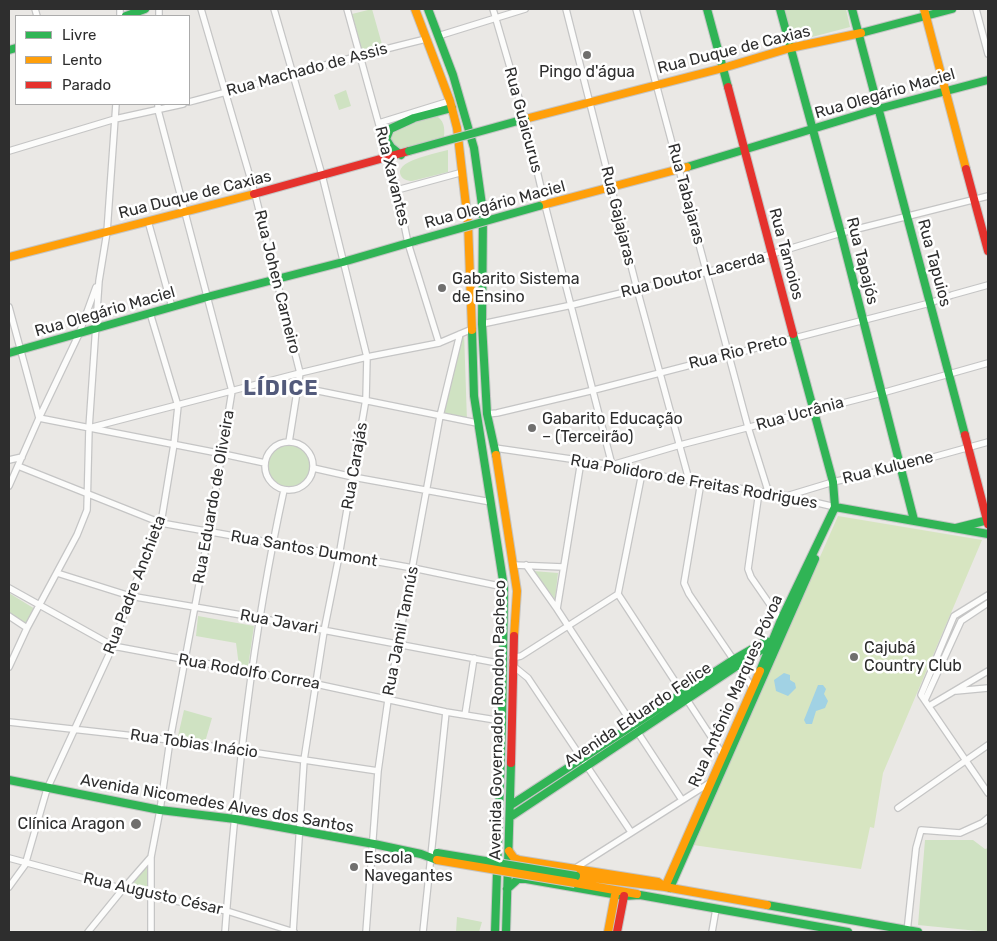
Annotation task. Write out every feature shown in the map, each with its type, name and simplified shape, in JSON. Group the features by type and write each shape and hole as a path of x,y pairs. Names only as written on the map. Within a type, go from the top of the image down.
{"main road":[{"path":"129,15 145,9"},
{"name":"Avenida Governador Rondon Pacheco","path":"415,9 451,104 457,128 468,223 474,396 504,586 502,721 495,932"},
{"name":"Avenida Governador Rondon Pacheco","path":"428,9 453,74 466,116 479,179 483,212 482,324 487,414 495,448 517,591 512,662 511,805 506,932"},
{"name":"Rua Tamoios","path":"708,9 833,482 836,507"},
{"name":"Rua Tapajós","path":"780,9 841,233 914,520"},
{"name":"Rua Tapuios","path":"852,9 988,524"},
{"name":"Rua Duque de Caxias","path":"9,257 255,194 589,101 723,68 790,48 858,34 925,12 952,9"},
{"path":"925,12 988,251"},
{"name":"Rua Olegário Maciel","path":"9,354 207,297 343,262 542,205 612,188 878,109 988,80"},
{"path":"400,155 391,147 386,139 390,128 451,104"},
{"path":"836,507 988,534"},
{"name":"Rua Antônio Marques Póvoa","path":"779,635 781,620 836,507"},
{"name":"Rua Antônio Marques Póvoa","path":"668,888 713,791 836,507"},
{"path":"954,528 988,520"},
{"name":"Avenida Eduardo Felice","path":"510,817 587,766 636,728 779,635"},
{"name":"Rua Antônio Marques Póvoa","path":"668,888 711,782 755,691"},
{"name":"Avenida Eduardo Felice","path":"511,805 583,758 636,728"},
{"name":"Avenida Nicomedes Alves dos Santos","path":"9,780 160,810 236,819 421,854 668,888 918,932"},
{"path":"711,782 713,791"},
{"path":"544,783 549,791"},
{"name":"Avenida Nicomedes Alves dos Santos","path":"509,851 514,858 519,860 540,864 640,895 809,929 848,932"},
{"path":"537,880 531,870 540,864"},
{"name":"Avenida Nicomedes Alves dos Santos","path":"508,889 521,878 615,895 640,895"},
{"path":"608,932 615,895"},
{"path":"617,932 624,896"}],"street":[{"name":"Rua Johen Carneiro","path":"201,9 255,194 300,374 289,442"},
{"name":"Rua Carajás","path":"274,9 322,175 367,357 366,400 324,631 304,760 298,831 294,932"},
{"name":"Rua Xavantes","path":"347,9 439,343"},
{"name":"Rua Guaicurus","path":"492,9 525,119 542,205 572,305 612,465"},
{"path":"438,36 525,9"},
{"name":"Rua Gajajaras","path":"566,9 637,288 689,480"},
{"name":"Rua Tabajaras","path":"636,9 748,427 769,494"},
{"path":"976,9 988,54"},
{"name":"Rua Machado de Assis","path":"190,102 426,39"},
{"path":"379,123 451,104"},
{"path":"9,667 27,628 83,522 87,510 89,428 95,330 106,232 116,105"},
{"path":"9,151 158,107 175,105"},
{"name":"Rua Eduardo de Oliveira","path":"151,932 151,857 232,391 158,107"},
{"path":"397,190 463,172"},
{"name":"Rua Doutor Lacerda","path":"482,324 572,305 707,272 841,233 988,196"},
{"path":"148,221 172,307"},
{"path":"9,486 38,418 79,334 99,281"},
{"name":"Rua Rio Preto","path":"487,414 594,390 988,286"},
{"path":"9,306 38,418"},
{"name":"Rua Padre Anchieta","path":"9,887 26,862 47,788 113,646 130,596 161,523 174,444 178,406 150,313"},
{"path":"89,428 367,357 439,343 472,329"},
{"name":"Rua Jamil Tannús","path":"366,932 378,771 388,700 440,416 460,334"},
{"name":"Rua Ucrânia","path":"612,465 988,363"},
{"path":"299,387 477,423"},
{"path":"38,418 265,463"},
{"path":"289,442 305,448 311,457 313,468 311,476 300,488 284,490 272,484 265,471 265,463 270,451 276,446 289,442"},
{"name":"Rua Kuluene","path":"788,496 833,482 988,442"},
{"name":"Rua Polidoro de Freitas Rodrigues","path":"495,448 612,465 642,473 788,496 836,507"},
{"path":"9,460 22,457"},
{"path":"557,609 581,461"},
{"name":"Rua Santos Dumont","path":"18,466 161,523 504,586"},
{"path":"313,468 490,502"},
{"path":"642,473 618,594 723,755"},
{"path":"701,482 684,583 689,594 755,691"},
{"path":"225,932 241,750 259,618 272,543 284,490"},
{"path":"759,492 748,569 751,577 781,620 779,635"},
{"path":"514,565 564,567"},
{"path":"526,565 569,627 682,800"},
{"name":"Rua Javari","path":"57,573 130,596 503,664"},
{"name":"Rua Rodolfo Correa","path":"9,588 113,646 316,684 446,712 502,721"},
{"path":"618,594 512,662 528,678 632,832"},
{"path":"923,698 954,616 988,595"},
{"path":"923,698 961,621 988,603"},
{"path":"971,606 975,612"},
{"path":"9,616 27,628"},
{"path":"954,616 961,621"},
{"path":"465,715 474,658"},
{"path":"929,706 988,671"},
{"path":"954,691 988,688"},
{"path":"923,698 988,793"},
{"path":"423,932 434,856 446,712"},
{"name":"Rua Tobias Inácio","path":"9,722 170,740 378,771"},
{"path":"898,808 988,745"},
{"path":"574,876 632,832 711,782"},
{"path":"907,931 916,848 921,830 960,832 982,823 988,818"},
{"path":"88,932 151,857"},
{"name":"Rua Augusto César","path":"9,858 150,896 227,911 294,932"},
{"path":"712,932 716,909"}],"green space":[{"path":"372,9 383,48 362,52 352,14"},
{"path":"784,9 846,9 850,27 793,42"},
{"path":"346,90 351,106 339,110 334,95"},
{"path":"435,115 443,124 444,137 408,149 401,149 389,137 391,130 401,124"},
{"path":"448,150 448,172 412,181 402,177 400,173 401,168 405,164"},
{"path":"464,332 467,421 440,416 460,334"},
{"path":"294,443 306,449 311,457 311,475 306,483 298,488 284,489 272,483 267,475 266,461 272,449 280,444"},
{"name":"Cajubá Country Club","path":"838,516 982,540 883,773 874,828 870,827 861,869 693,845"},
{"path":"533,571 558,573 555,599"},
{"path":"9,593 35,609 26,625 9,613"},
{"path":"198,616 254,626 248,667 239,666 236,643 196,636"},
{"path":"184,710 212,718 205,742 178,736"},
{"path":"925,840 973,840 985,849 988,848 988,932 918,925"},
{"path":"150,861 150,895 124,888"},
{"path":"457,917 482,922 479,932 456,932"}],"water":[{"path":"784,673 790,675 790,680 795,683 796,688 788,696 776,691 774,680"},
{"path":"818,685 823,685 826,689 824,694 828,701 825,708 816,711 812,724 806,724 804,720"}],"traffic: fast":[{"path":"129,15 145,9"},
{"path":"428,9 453,75 474,148 483,212 482,324 487,414 496,455"},
{"path":"707,9 728,87"},
{"path":"780,9 841,233 914,520"},
{"path":"852,9 965,435"},
{"path":"861,33 952,9"},
{"path":"9,50 15,48"},
{"path":"687,167 878,109 988,80"},
{"path":"401,155 391,147 386,139 390,129 414,118 452,108"},
{"path":"409,151 525,119"},
{"path":"415,241 539,206"},
{"path":"9,353 415,241"},
{"path":"472,330 474,396 504,587 495,932"},
{"path":"760,671 781,620 835,507 833,482 793,334"},
{"path":"835,507 988,534"},
{"path":"956,528 988,520"},
{"path":"670,888 815,559"},
{"path":"511,805 733,660 766,641"},
{"path":"510,817 773,642"},
{"path":"506,932 511,763"},
{"path":"9,780 160,810 235,819 374,844 421,854 437,860"},
{"path":"437,853 576,876"},
{"path":"507,889 518,879 526,879 624,896 640,895 848,932"},
{"path":"767,905 918,932"}],"traffic: slow":[{"path":"415,9 450,101 457,128 468,223 472,330"},
{"path":"924,9 966,169"},
{"path":"525,119 723,68 790,48 861,33"},
{"path":"539,206 687,167"},
{"path":"9,257 254,194"},
{"path":"496,455 517,591 514,636"},
{"path":"576,876 665,887 760,671"},
{"path":"509,851 514,858 519,860 658,882 665,887 767,905"},
{"path":"437,860 575,883"},
{"path":"575,883 637,894"},
{"path":"608,932 615,895"}],"traffic: jam":[{"path":"728,87 793,334"},
{"path":"254,194 409,151"},
{"path":"966,169 988,251"},
{"path":"965,435 988,524"},
{"path":"511,763 514,636"},
{"path":"617,932 624,896"}],"place":[{"name":"Pingo d'água","path":"587,55"},
{"name":"Gabarito Sistema de Ensino","path":"442,288"},
{"name":"Gabarito Educação – (Terceirão)","path":"532,428"},
{"name":"Cajubá Country Club","path":"854,657"},
{"name":"Clínica Aragon","path":"136,824"},
{"name":"Escola Navegantes","path":"354,867"}],"district":[{"name":"LÍDICE","path":"281,389"}]}
